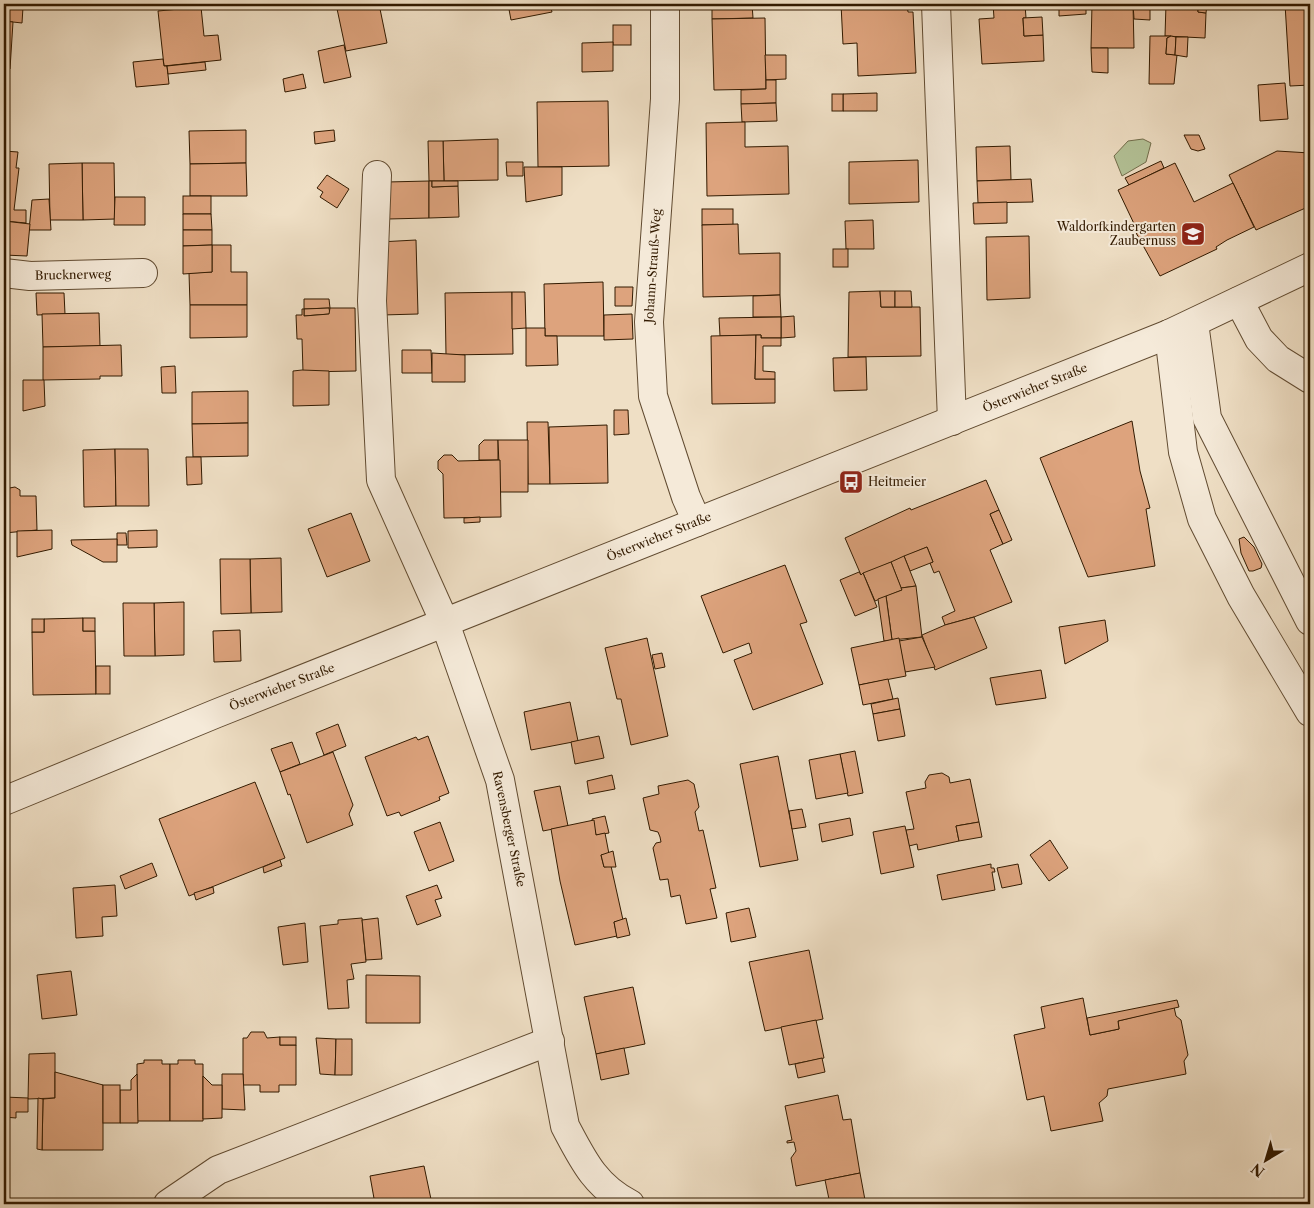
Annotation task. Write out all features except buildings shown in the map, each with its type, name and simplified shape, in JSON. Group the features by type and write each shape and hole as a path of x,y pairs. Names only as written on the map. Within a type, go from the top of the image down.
{"street":[{"name":"Johann-Strauß-Weg","path":"665,4 665,99 649,322 653,396 697,522"},
{"path":"936,4 952,421"},
{"name":"Ravensberger Straße","path":"377,175 372,301 381,480 445,623 500,780 565,1126 588,1171 615,1197 630,1204"},
{"name":"Österwieher Straße","path":"4,801 215,714 1169,334 1310,267"},
{"name":"Brucknerweg","path":"4,273 30,276 143,273"},
{"path":"1239,301 1259,339 1278,359 1310,379"},
{"path":"1194,323 1208,418 1310,620"},
{"path":"1169,334 1183,452 1202,519 1241,596 1310,712"},
{"path":"168,1204 218,1170 550,1041"}],"green space":[{"path":"1143,139 1151,143 1146,162 1122,176 1114,156 1128,141"}],"place":[{"name":"Waldorfkindergarten Zaubernuss","path":"1193,234"},
{"name":"Heitmeier","path":"851,482"}]}
